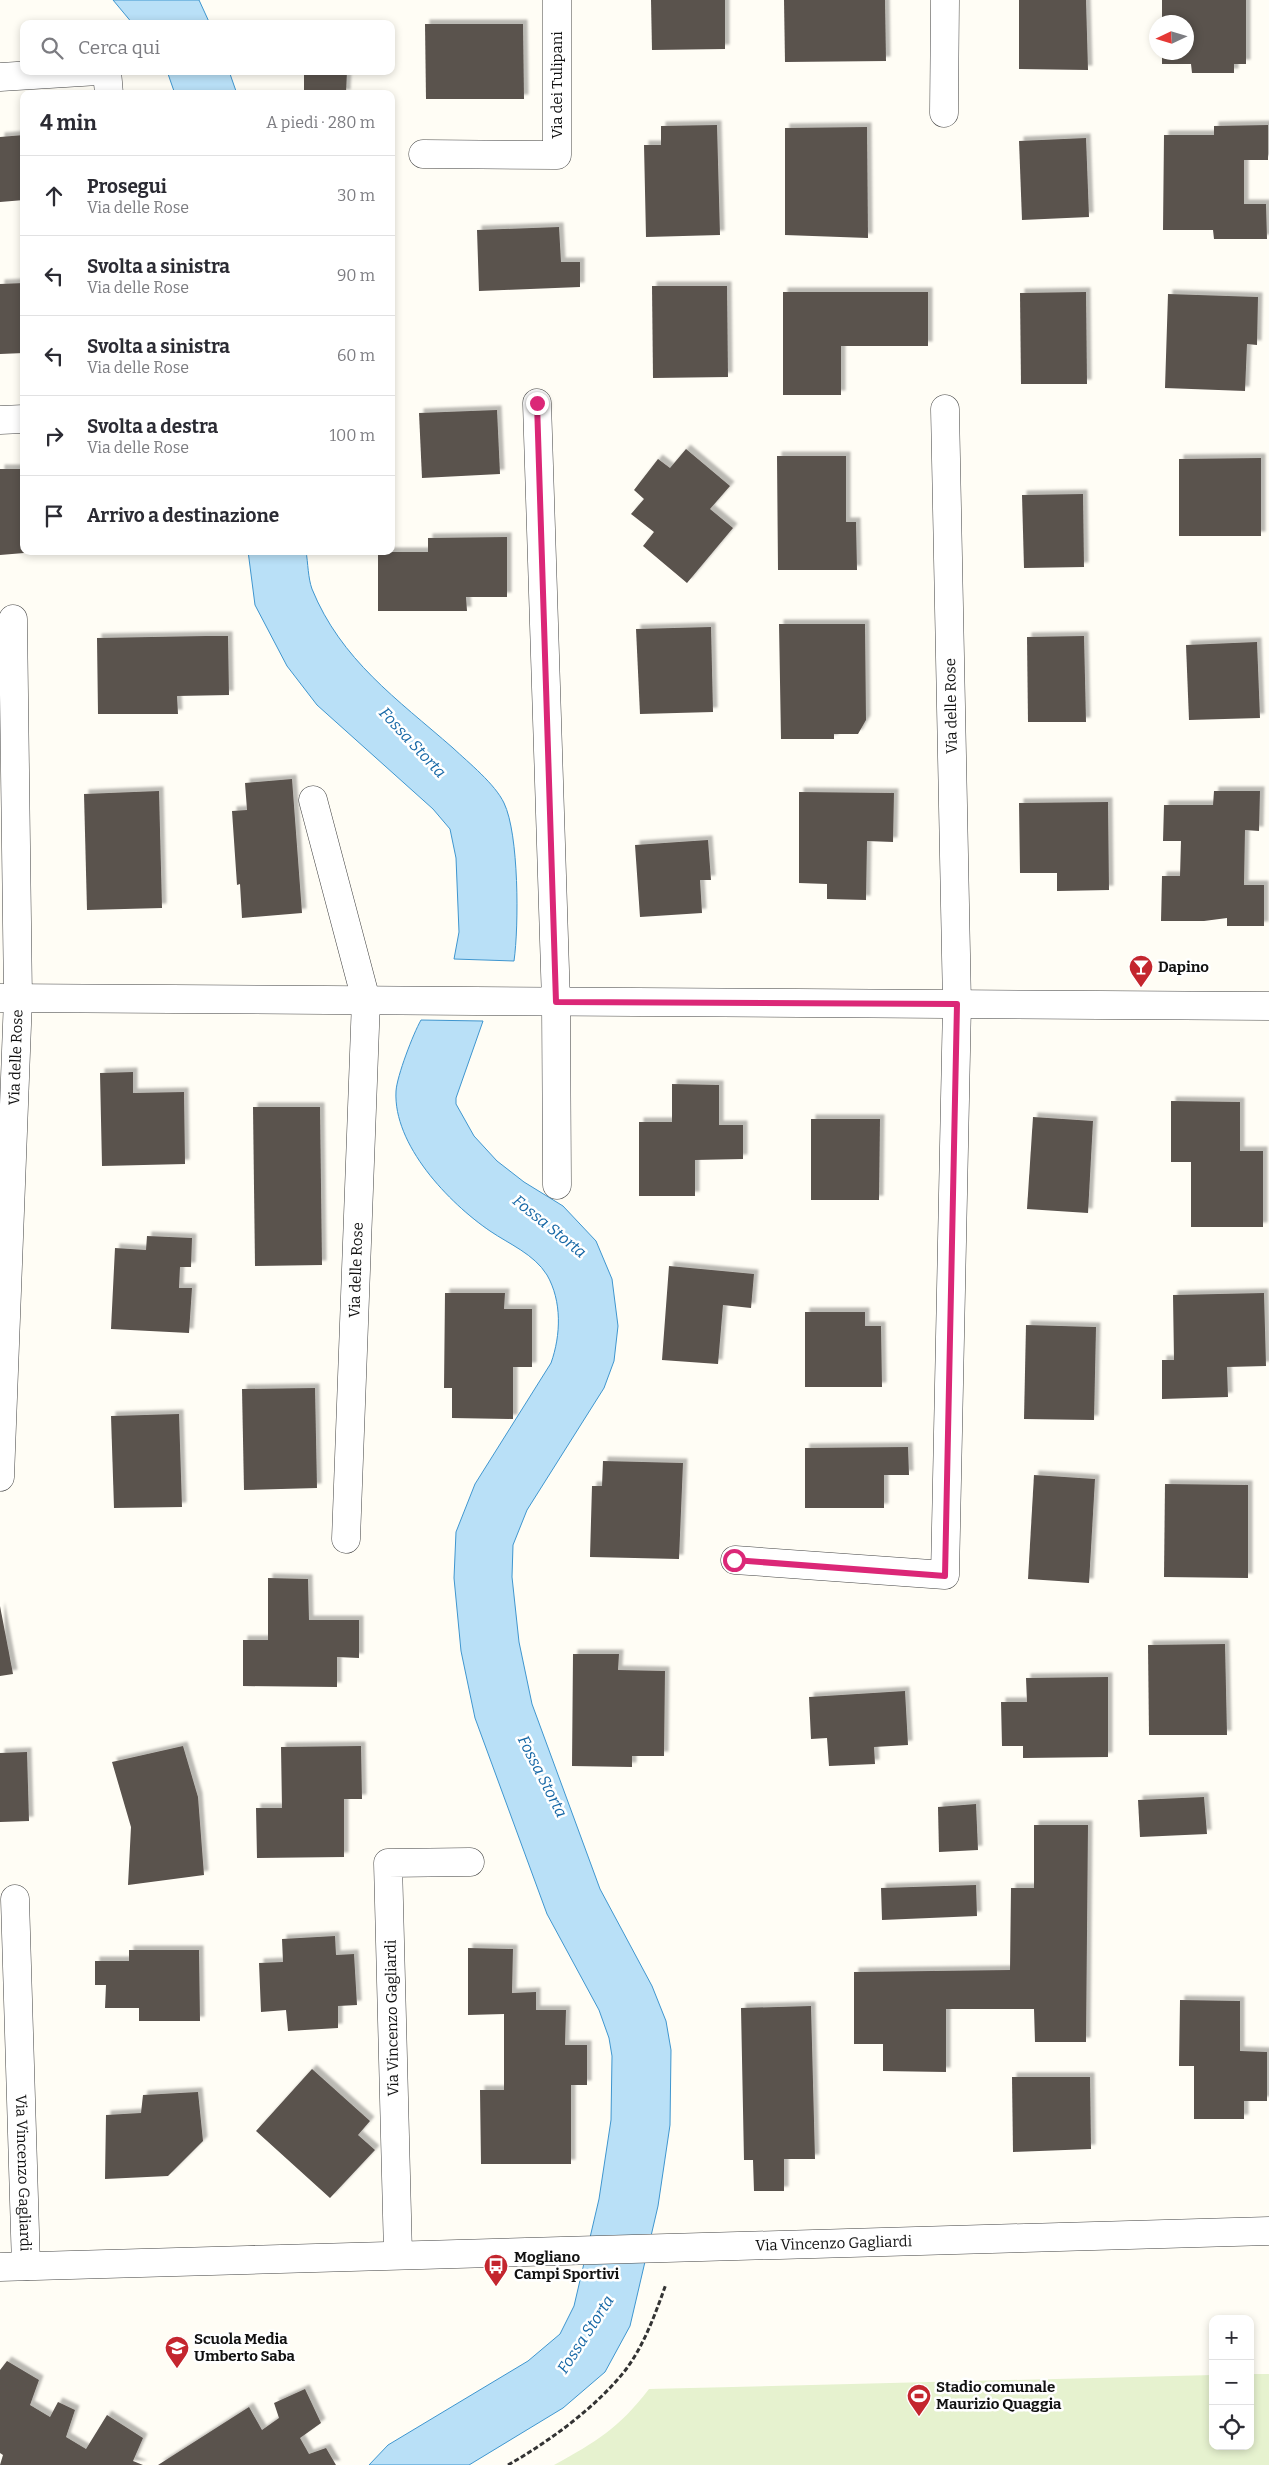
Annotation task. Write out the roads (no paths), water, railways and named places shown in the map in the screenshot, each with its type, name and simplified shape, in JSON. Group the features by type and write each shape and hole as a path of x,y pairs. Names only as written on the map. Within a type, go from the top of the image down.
{"street":[{"name":"Via dei Tulipani","path":"423,154 557,155 557,0"},
{"path":"944,113 945,0"},
{"path":"0,77 33,75"},
{"path":"107,75 109,90"},
{"path":"537,403 556,1002 557,1185"},
{"name":"Via delle Rose","path":"734,1560 945,1576 957,1004 944,409"},
{"path":"0,420 20,419"},
{"name":"Via delle Rose","path":"0,1477 14,619"},
{"name":"Via delle Rose","path":"313,800 366,1000 346,1540"},
{"name":"Via delle Rose","path":"9,998 1269,1006"},
{"name":"Via Vincenzo Gagliardi","path":"398,2254 388,1863 470,1862"},
{"name":"Via Vincenzo Gagliardi","path":"15,1899 13,2266 1269,2231"}],"water":[{"path":"113,0 199,0 208,20 130,20"},
{"path":"168,75 230,75 236,90 174,90"},
{"name":"Fossa Storta","path":"249,555 306,555 312,589 338,637 372,677 474,767 500,796 509,817 515,857 517,926 514,961 454,959 459,932 456,858 450,829 433,809 317,705 287,666 255,605"},
{"name":"Fossa Storta","path":"421,1020 483,1021 456,1098 456,1104 474,1136 497,1161 524,1182 563,1206 596,1241 612,1279 618,1326 614,1361 604,1388 527,1510 513,1545 512,1577 519,1642 532,1704 600,1889 652,1986 666,2021 671,2050 670,2125 658,2206 630,2326 605,2372 563,2408 469,2465 369,2465 388,2445 528,2361 560,2334 574,2306 599,2199 611,2120 612,2056 609,2038 599,2010 547,1914 475,1718 461,1651 454,1578 456,1532 475,1484 551,1363 557,1341 557,1307 552,1285 542,1268 528,1255 474,1219 441,1189 426,1171 404,1132 397,1111 397,1084 406,1055"}],"place":[{"name":"Dapino","path":"1141,988"},
{"name":"Mogliano Campi Sportivi","path":"496,2287"},
{"name":"Scuola Media Umberto Saba","path":"177,2369"},
{"name":"Stadio comunale Maurizio Quaggia","path":"919,2417"}]}
